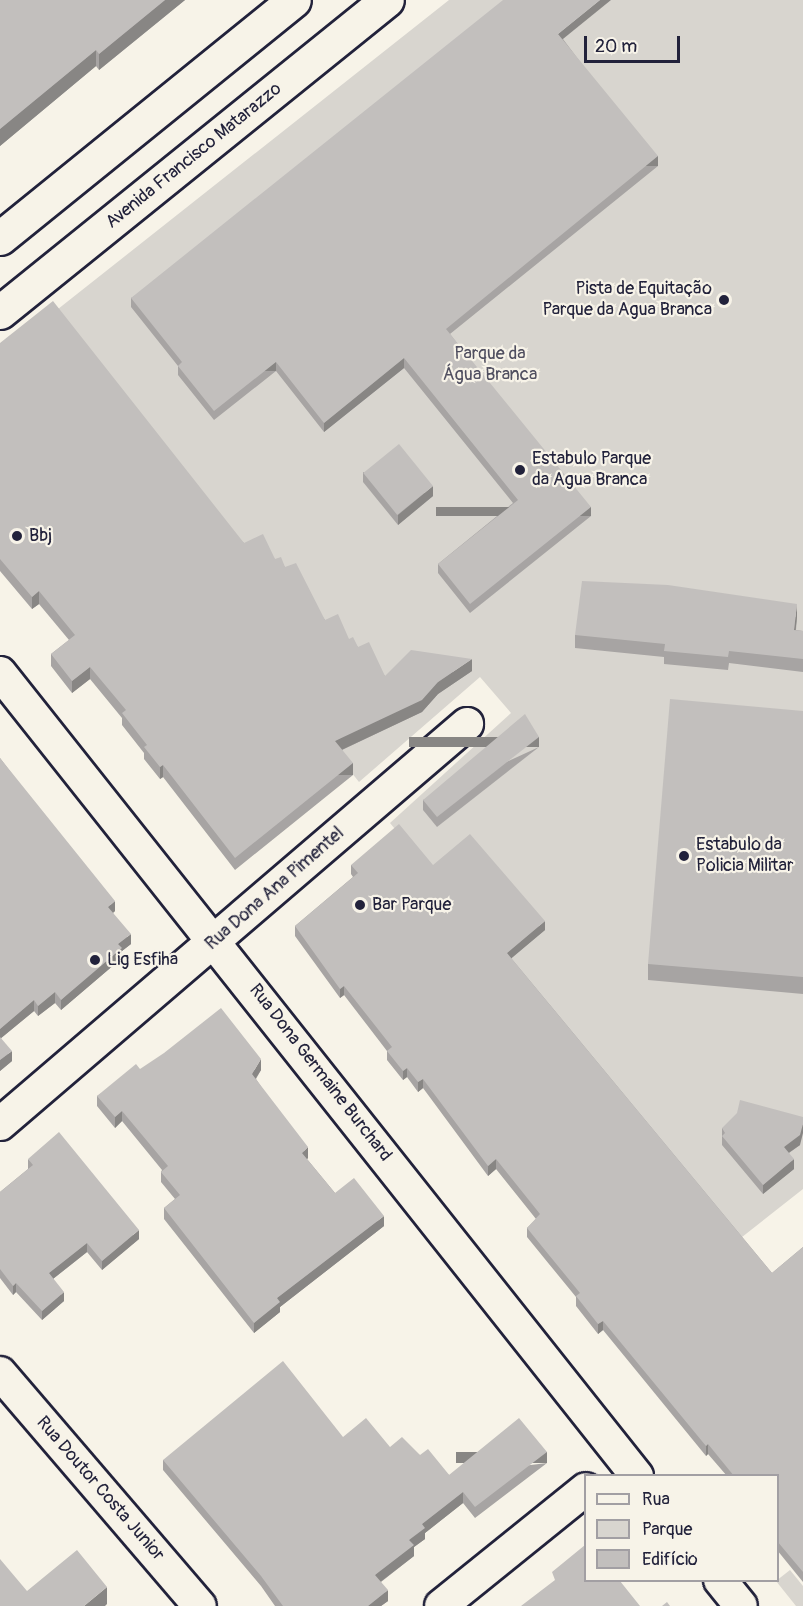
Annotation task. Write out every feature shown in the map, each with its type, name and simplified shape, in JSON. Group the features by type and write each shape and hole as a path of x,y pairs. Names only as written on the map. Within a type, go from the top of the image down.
{"main road":[{"path":"0,238 294,0"},
{"name":"Avenida Francisco Matarazzo","path":"0,312 387,0"}],"street":[{"name":"Rua Dona Germaine Burchard","path":"0,673 215,941 621,1470"},
{"name":"Rua Dona Ana Pimentel","path":"0,1124 468,724"},
{"name":"Rua Doutor Costa Junior","path":"0,1373 200,1606"},
{"path":"441,1606 584,1490"},
{"path":"721,1582 741,1606"}],"green space":[{"name":"Parque da Água Branca","path":"449,0 803,0 803,1189 737,1241 390,823 511,713 480,677 359,782 184,561 53,313"},
{"path":"790,1570 803,1586 803,1606 796,1606 777,1582 779,1582 779,1579"}],"building":[{"path":"0,0 165,0 99,54 96,50 0,129"},
{"path":"503,0 600,0 558,34 658,156 446,329 591,507 470,604 438,564 518,500 404,358 324,423 276,362 214,411 178,366 182,362 131,298"},
{"path":"53,301 244,543 263,534 275,559 281,557 285,567 296,563 325,620 338,614 349,639 353,637 358,647 369,642 385,676 411,650 472,659 438,682 422,700 335,741 353,763 235,858 163,765 160,767 144,747 147,745 122,713 126,710 90,667 72,681 51,654 75,635 39,591 32,597 0,559 0,343"},
{"path":"399,444 433,486 397,515 363,473"},
{"path":"582,581 668,585 797,604 794,630 803,631 803,659 729,651 728,657 664,651 665,644 575,635"},
{"path":"670,699 803,711 803,977 648,964"},
{"path":"525,714 539,737 437,817 423,800"},
{"path":"0,758 115,901 108,907 131,934 118,944 122,948 61,1000 55,992 38,1006 34,1000 0,1029"},
{"path":"399,824 433,865 470,834 545,921 507,953 772,1273 803,1247 803,1572 779,1543 779,1474 732,1474 708,1444 706,1446 603,1321 598,1324 576,1296 580,1293 527,1228 540,1214 496,1159 488,1166 423,1079 418,1082 407,1068 403,1071 387,1051 392,1047 344,986 340,989 295,926 358,873 351,865"},
{"path":"221,1008 261,1059 252,1074 308,1147 302,1153 335,1193 354,1178 384,1216 277,1298 280,1302 254,1323 164,1208 180,1195 161,1172 168,1166 122,1111 115,1117 97,1096 136,1064 140,1069 164,1053"},
{"path":"0,1037 12,1051 0,1060"},
{"path":"740,1100 803,1117 800,1135 784,1147 794,1159 763,1185 722,1136 725,1133 722,1128 737,1113"},
{"path":"59,1132 139,1230 102,1261 87,1243 49,1273 64,1292 42,1311 16,1283 13,1286 0,1269 0,1192 33,1165 28,1159"},
{"path":"283,1361 343,1437 366,1418 390,1447 402,1437 420,1455 428,1449 449,1475 519,1418 547,1452 475,1507 463,1492 422,1524 425,1528 409,1540 414,1545 375,1575 388,1590 368,1606 283,1606 261,1576 163,1460"},
{"path":"584,1546 584,1582 621,1582 640,1606 521,1606 555,1580 552,1572"},
{"path":"77,1550 107,1587 84,1606 0,1606 0,1559 27,1591"}],"place":[{"name":"Pista de Equitação Parque da Agua Branca","path":"724,300"},
{"name":"Estabulo Parque da Agua Branca","path":"520,470"},
{"name":"Bbj","path":"17,536"},
{"name":"Estabulo da Policia Militar","path":"684,856"},
{"name":"Bar Parque","path":"360,905"},
{"name":"Lig Esfiha","path":"95,960"}]}
